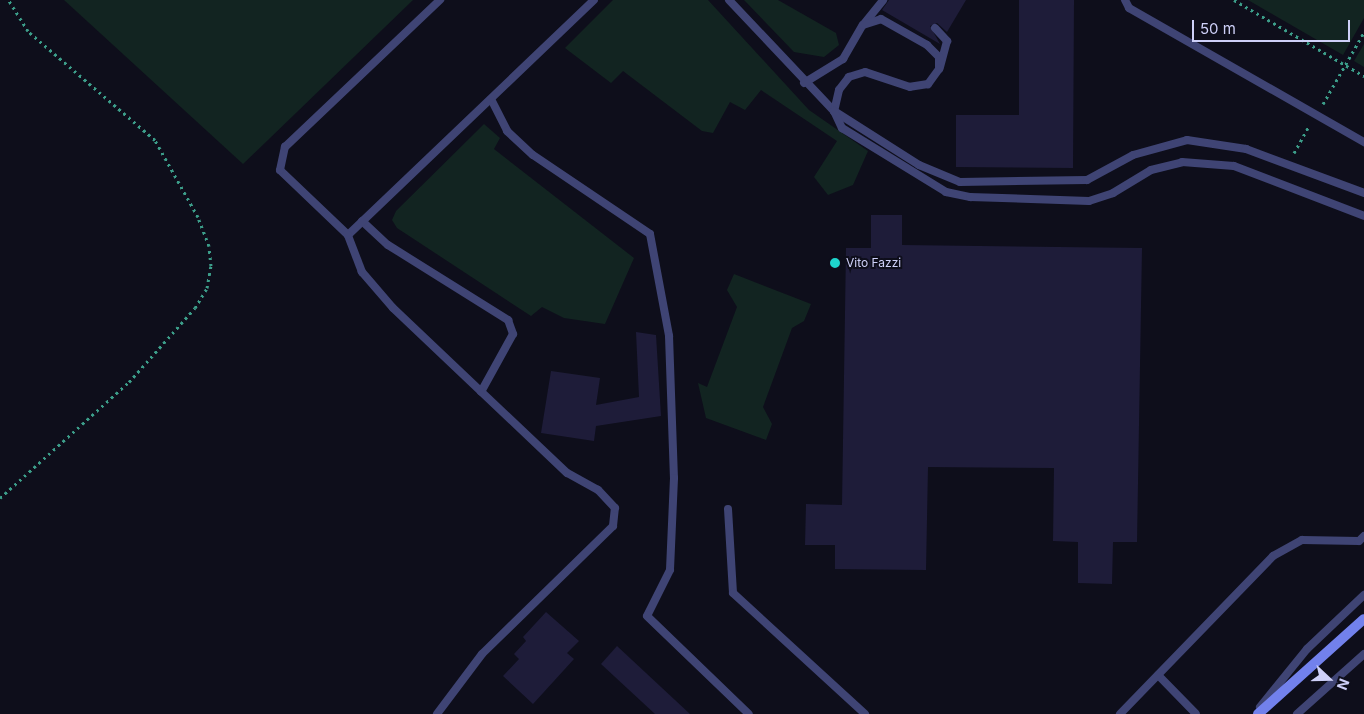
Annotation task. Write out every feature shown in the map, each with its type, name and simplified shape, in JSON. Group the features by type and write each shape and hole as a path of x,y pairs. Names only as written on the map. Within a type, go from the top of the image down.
{"street":[{"path":"1256,714 1364,619"}],"lane":[{"path":"437,714 482,654 612,526 615,508 598,490 567,473 480,392 368,279 348,235 280,170 285,146 440,0"},
{"path":"348,235 594,0"},
{"path":"729,0 804,83 834,111 919,165 960,182 1087,180 1133,155 1186,140 1246,149 1364,194"},
{"path":"804,83 843,59 863,25 886,0"},
{"path":"1126,0 1129,8 1364,142"},
{"path":"863,25 880,20 927,45 939,57 939,69"},
{"path":"935,28 947,42 939,69 928,84 910,87 865,72 849,77 839,90 834,111 842,128 882,156 946,192 970,197 1089,201 1151,170 1182,162 1234,166 1364,216"},
{"path":"491,98 507,131 533,155 650,234 669,336 674,478 670,570 647,616 749,714"},
{"path":"362,221 388,245 508,320 513,334 480,392"},
{"path":"728,509 733,593 865,714"},
{"path":"1120,714 1273,556 1302,540 1359,541 1364,536"},
{"path":"1256,714 1307,649 1364,595"},
{"path":"1297,714 1364,654"},
{"path":"1158,675 1196,714"}],"path":[{"path":"0,498 146,363 195,308 207,288 211,266 210,246 198,217 155,140 28,30 9,0"},
{"path":"1234,0 1364,76"}],"green space":[{"path":"64,0 413,0 243,164"},
{"path":"613,0 708,0 809,110 868,151 853,185 828,195 814,177 837,141 761,90 745,110 730,102 713,133 702,131 623,71 611,83 565,48"},
{"path":"744,0 778,0 836,33 839,45 824,57 794,52"},
{"path":"1248,0 1364,0 1364,18 1343,55"},
{"path":"1364,44 1364,67 1354,61"},
{"path":"484,124 500,138 494,149 634,258 605,324 564,318 542,307 531,316 397,228 392,220 396,211"},
{"path":"734,274 811,304 804,321 792,328 763,407 772,424 766,440 706,418 698,383 707,387 737,307 727,290"}],"building":[{"path":"889,0 966,0 947,32 937,23 930,26 940,44 882,10"},
{"path":"1019,0 1074,0 1073,168 956,167 956,115 1019,115"},
{"path":"871,215 902,215 902,245 1142,248 1137,542 1113,542 1112,584 1078,583 1078,542 1053,541 1054,468 928,467 926,570 835,569 835,545 805,545 806,504 842,505 846,248 871,248"},
{"path":"636,332 656,335 661,416 596,426 594,441 541,433 551,371 600,378 596,405 639,397"},
{"path":"546,612 579,641 567,653 574,659 533,704 503,676 519,659 514,654 526,641 523,637"},
{"path":"617,646 690,714 655,714 601,664"}],"place":[{"name":"Vito Fazzi","path":"835,263"}]}
